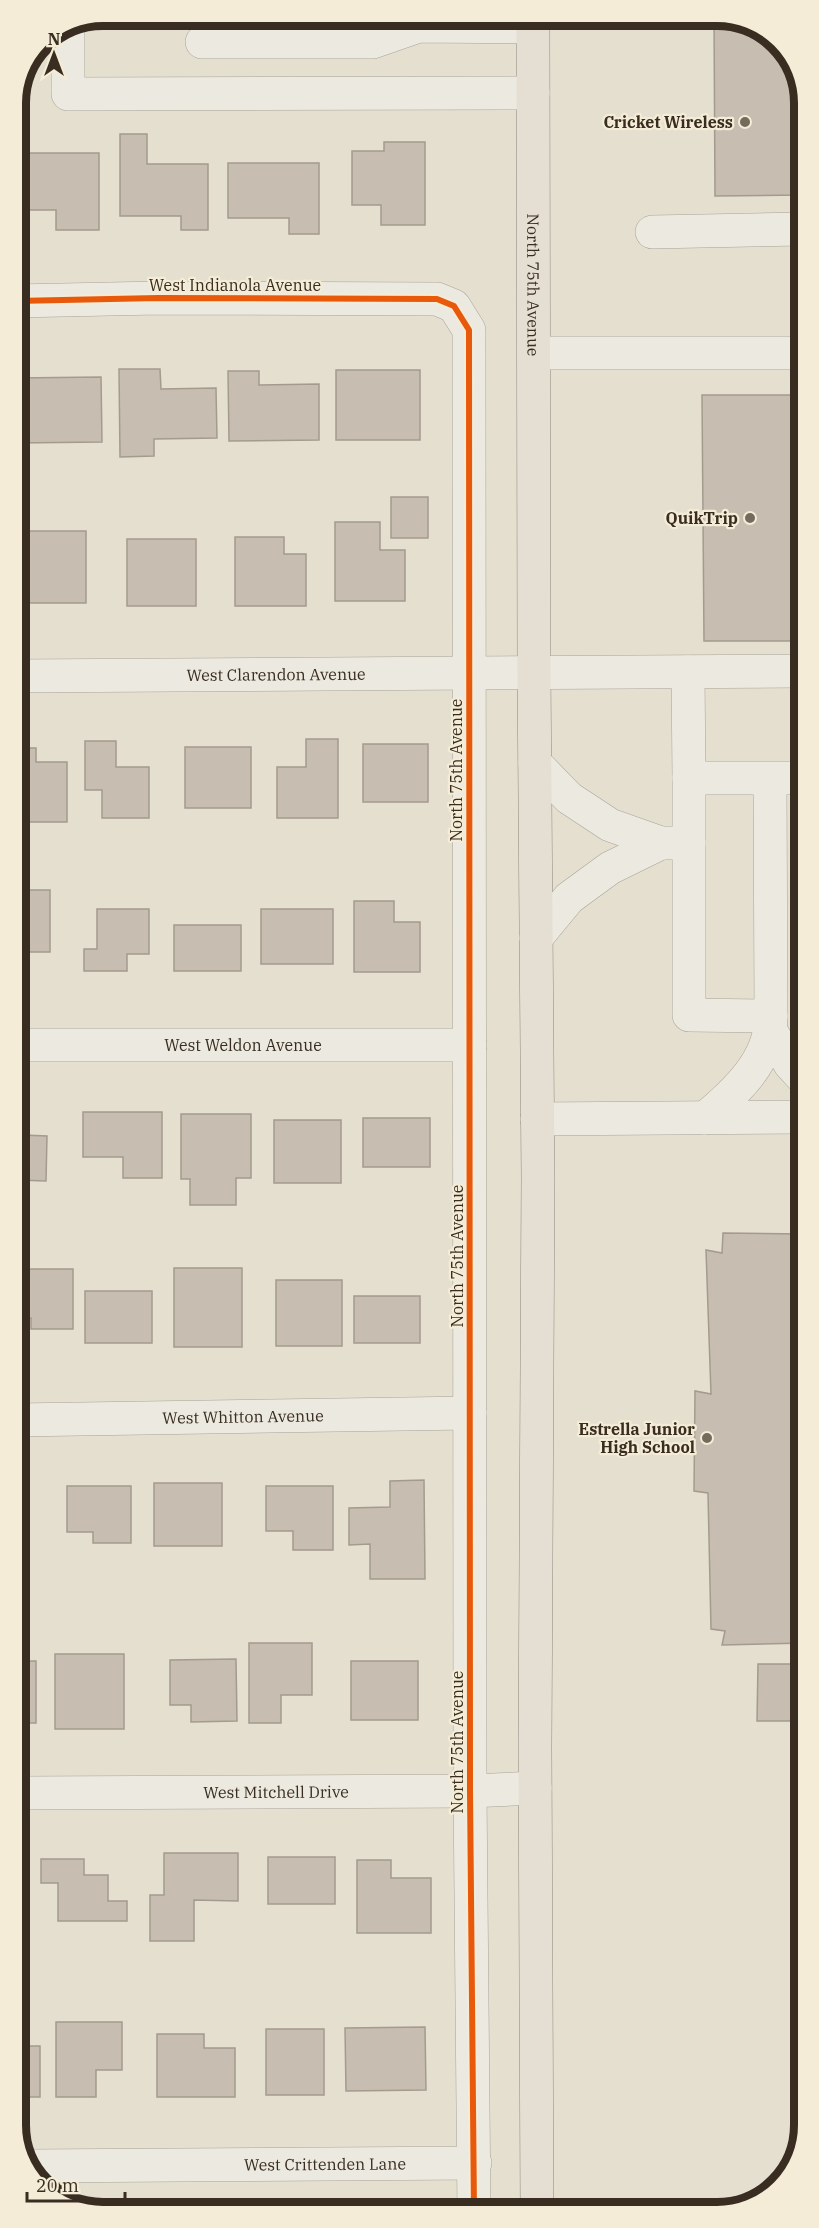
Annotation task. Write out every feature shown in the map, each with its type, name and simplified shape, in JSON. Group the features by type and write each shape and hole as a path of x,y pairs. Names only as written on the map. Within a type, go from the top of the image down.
{"main road":[{"name":"North 75th Avenue","path":"533,26 537,1119 535,1788 537,2202"}],"street":[{"path":"202,42 373,42 419,26 430,26"},
{"path":"68,34 68,94 533,93"},
{"path":"652,232 794,229"},
{"name":"West Indianola Avenue","path":"26,301 158,298 437,299 454,306"},
{"name":"North 75th Avenue","path":"454,306 469,330 470,1791 474,2202"},
{"path":"534,353 794,353"},
{"name":"West Clarendon Avenue","path":"26,676 794,671"},
{"path":"688,672 689,777 675,843 689,1015 771,1024"},
{"path":"535,763 569,798 609,825 675,843"},
{"path":"689,777 794,778"},
{"path":"705,1118 735,1093 758,1062 771,1024 770,777"},
{"path":"536,938 569,898 610,868 675,843"},
{"path":"771,1024 794,1068"},
{"name":"West Weldon Avenue","path":"26,1045 470,1046"},
{"path":"537,1119 794,1117"},
{"name":"West Whitton Avenue","path":"26,1420 470,1413"},
{"name":"West Mitchell Drive","path":"26,1793 470,1791 535,1788"},
{"name":"West Crittenden Lane","path":"37,2166 475,2163"}],"building":[{"path":"269,25 357,25 355,26"},
{"path":"714,26 722,26 746,31 763,41 786,68 794,102 794,195 715,196"},
{"path":"120,134 147,134 147,164 208,164 208,230 181,230 181,216 120,216"},
{"path":"384,142 425,142 425,225 381,225 381,205 352,205 352,151 384,151"},
{"path":"26,153 99,153 99,230 56,230 56,210 26,210"},
{"path":"228,163 319,163 319,234 289,234 289,218 228,218"},
{"path":"119,369 160,369 161,389 216,388 217,438 154,439 154,456 120,457"},
{"path":"336,370 420,370 420,440 336,440"},
{"path":"228,371 259,371 259,385 319,384 319,440 229,441"},
{"path":"101,377 102,442 26,443 26,378"},
{"name":"QuikTrip","path":"702,395 794,395 794,641 704,641"},
{"path":"391,497 428,497 428,538 391,538"},
{"path":"335,522 380,522 380,550 405,550 405,601 335,601"},
{"path":"26,531 86,531 86,603 26,603"},
{"path":"235,537 284,537 284,554 306,554 306,606 235,606"},
{"path":"127,539 196,539 196,606 127,606"},
{"path":"306,739 338,739 338,818 277,818 277,767 306,767"},
{"path":"85,741 116,741 116,767 149,767 149,818 102,818 102,790 85,790"},
{"path":"363,744 428,744 428,802 363,802"},
{"path":"185,747 251,747 251,808 185,808"},
{"path":"26,748 36,748 36,762 67,762 67,822 26,822"},
{"path":"26,890 50,890 50,952 26,952"},
{"path":"354,901 394,901 394,922 420,922 420,972 354,972"},
{"path":"97,909 149,909 149,954 127,954 127,971 84,971 84,949 97,949"},
{"path":"261,909 333,909 333,964 261,964"},
{"path":"174,925 241,925 241,971 174,971"},
{"path":"83,1112 162,1112 162,1178 123,1178 123,1157 83,1157"},
{"path":"181,1114 251,1114 251,1178 236,1178 236,1205 190,1205 190,1179 181,1179"},
{"path":"363,1118 430,1118 430,1167 363,1167"},
{"path":"274,1120 341,1120 341,1183 274,1183"},
{"path":"26,1135 47,1136 46,1181 26,1180"},
{"path":"723,1233 794,1234 794,1643 722,1645 725,1631 711,1629 708,1493 694,1491 695,1391 711,1394 706,1250 722,1253"},
{"path":"174,1268 242,1268 242,1347 174,1347"},
{"path":"26,1269 73,1269 73,1329 31,1329 31,1318 26,1318"},
{"path":"276,1280 342,1280 342,1346 276,1346"},
{"path":"85,1291 152,1291 152,1343 85,1343"},
{"path":"354,1296 420,1296 420,1343 354,1343"},
{"path":"424,1480 425,1579 370,1579 370,1544 349,1545 349,1508 390,1507 390,1481"},
{"path":"154,1483 222,1483 222,1546 154,1546"},
{"path":"67,1486 131,1486 131,1543 93,1543 93,1532 67,1532"},
{"path":"266,1486 333,1486 333,1550 293,1550 293,1531 266,1531"},
{"path":"249,1643 312,1643 312,1695 281,1695 281,1723 249,1723"},
{"path":"55,1654 124,1654 124,1729 55,1729"},
{"path":"236,1659 237,1721 191,1722 191,1705 170,1705 170,1660"},
{"path":"26,1661 36,1661 36,1723 26,1723"},
{"path":"351,1661 418,1661 418,1720 351,1720"},
{"path":"758,1664 794,1664 794,1721 757,1721"},
{"path":"164,1853 238,1853 238,1901 194,1900 194,1941 150,1941 150,1895 164,1895"},
{"path":"268,1857 335,1857 335,1904 268,1904"},
{"path":"41,1859 84,1859 84,1875 108,1875 108,1901 127,1901 127,1921 58,1921 58,1883 41,1883"},
{"path":"357,1860 391,1860 391,1878 431,1878 431,1933 357,1933"},
{"path":"26,1874 29,1926 26,1926"},
{"path":"56,2022 122,2022 122,2070 96,2070 96,2097 56,2097"},
{"path":"425,2027 426,2090 346,2091 345,2028"},
{"path":"266,2029 324,2029 324,2095 266,2095"},
{"path":"157,2034 204,2034 204,2048 235,2048 235,2097 157,2097"},
{"path":"26,2046 40,2046 40,2097 26,2097"}],"cycle path":[{"path":"26,301 158,298 437,299 454,306 469,330 470,1791 474,2202"}],"place":[{"name":"Cricket Wireless","path":"745,122"},
{"name":"QuikTrip","path":"750,518"},
{"name":"Estrella Junior High School","path":"707,1438"}]}
